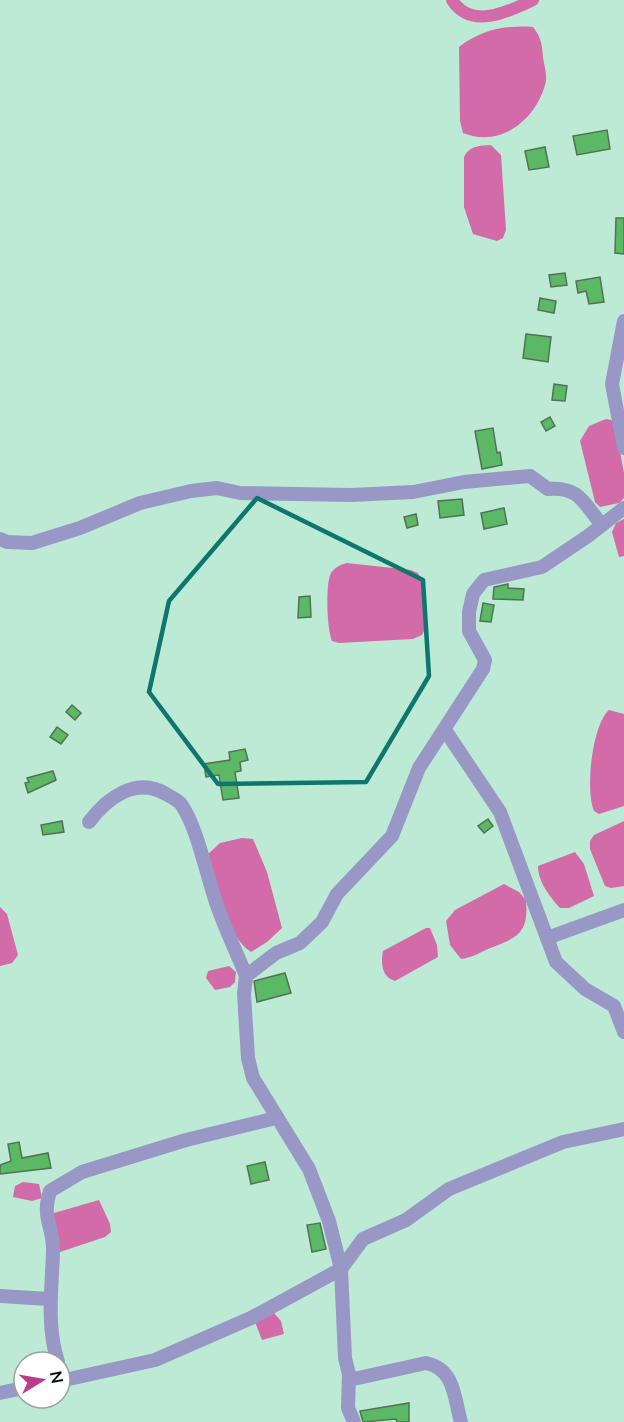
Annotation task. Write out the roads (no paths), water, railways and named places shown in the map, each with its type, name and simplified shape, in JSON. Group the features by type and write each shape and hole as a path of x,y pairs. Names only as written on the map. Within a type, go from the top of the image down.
{"street":[{"path":"624,321 612,384 624,448"},
{"path":"0,539 7,542 32,543 81,528 140,503 191,491 217,488 240,493 351,495 413,492 464,482 530,476 548,489 571,490 580,497 602,525"},
{"path":"246,976 276,953 300,943 322,922 336,894 392,836 419,768 478,679 485,660 469,630 468,612 472,594 484,580 542,567 624,508"},
{"path":"446,730 500,812 556,962 572,978 614,1006 624,1032"},
{"path":"88,822 101,805 118,793 146,786 160,790 180,802 188,817 218,910 246,976 244,994 248,1058 253,1078 309,1169 329,1221 341,1269 343,1335 349,1380 348,1408 354,1422"},
{"path":"547,938 624,910"},
{"path":"54,1350 49,1299 54,1248 45,1208 50,1191 82,1172 186,1140 276,1118"},
{"path":"72,1374 155,1360 251,1318 341,1269 363,1239 406,1220 449,1189 563,1142 624,1129"},
{"path":"0,1296 49,1299"},
{"path":"349,1380 426,1363 439,1366 446,1373 452,1385 461,1422"}],"waterway":[{"path":"452,0 460,9 479,16 501,13 533,0"}]}
